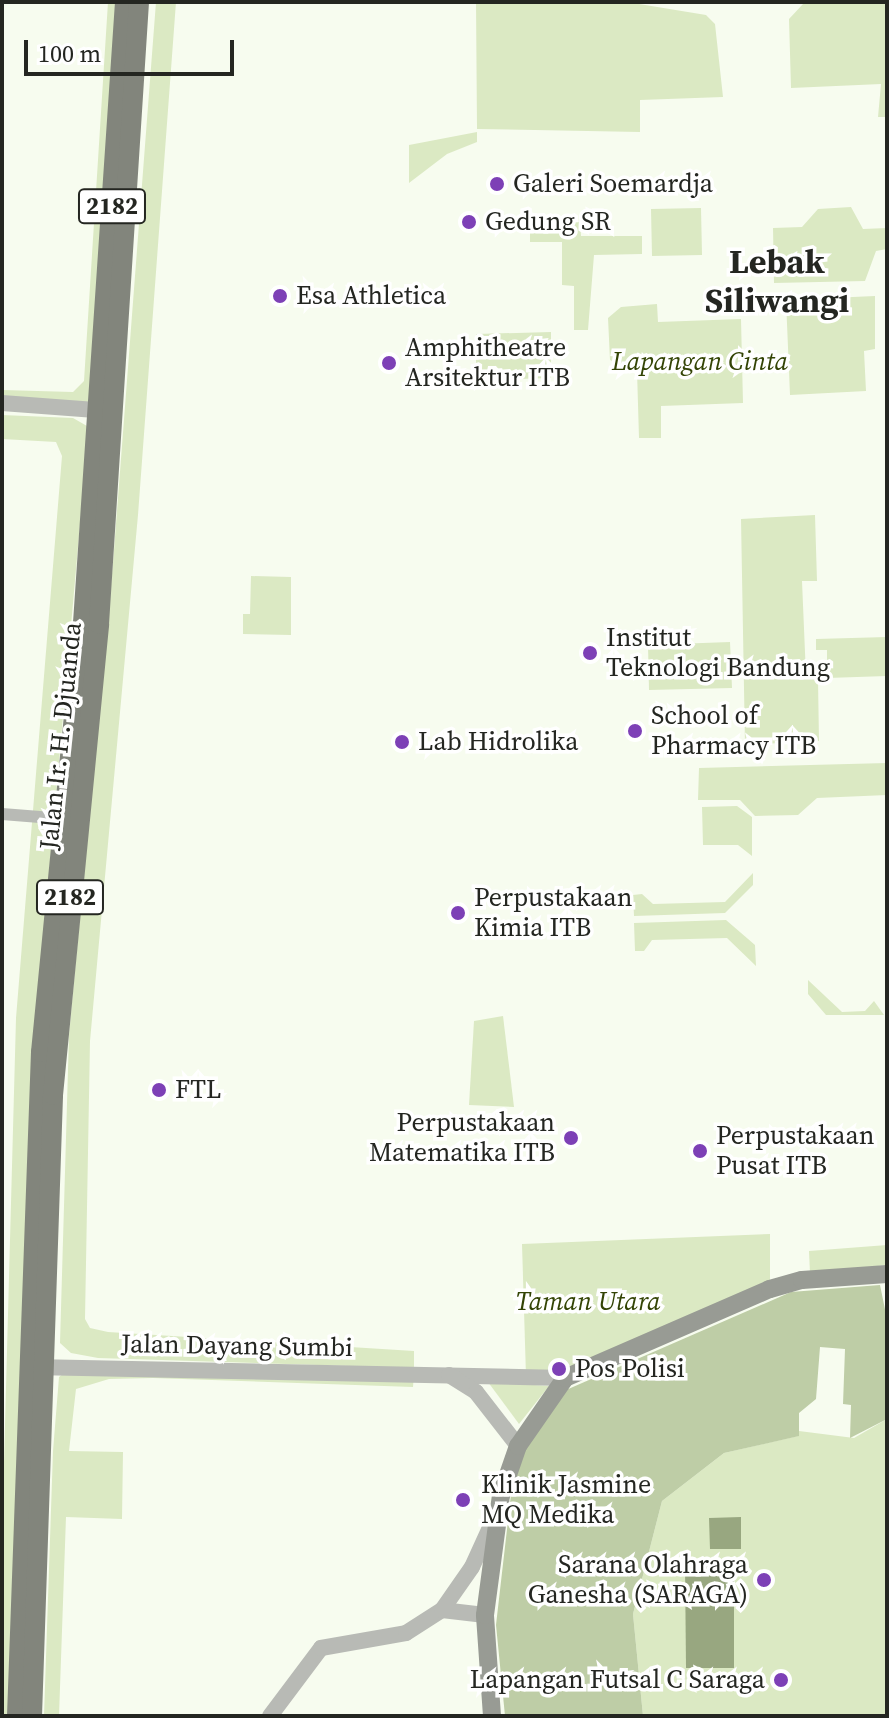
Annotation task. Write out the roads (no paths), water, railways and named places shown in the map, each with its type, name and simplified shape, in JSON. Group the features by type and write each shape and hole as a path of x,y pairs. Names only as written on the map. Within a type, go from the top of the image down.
{"main road":[{"name":"Jalan Ir. H. Djuanda","path":"107,410 125,2"},
{"name":"Jalan Ir. H. Djuanda","path":"17,1716 54,984 91,624 139,2"},
{"name":"Jalan Ir. H. Djuanda","path":"60,931 65,819 91,624"},
{"name":"Jalan Ir. H. Djuanda","path":"32,1716 40,1567 34,1367 48,1216 54,984"},
{"path":"492,1716 485,1615 501,1495 518,1446 565,1378 770,1289 802,1280 887,1274"}],"street":[{"path":"2,403 107,410"},
{"path":"2,814 65,819"},
{"name":"Jalan Dayang Sumbi","path":"34,1367 565,1378"},
{"path":"447,1374 476,1392 518,1446"},
{"path":"270,1716 321,1648 406,1633 442,1610 478,1556 501,1495"},
{"path":"442,1610 485,1615"}],"place":[{"name":"Galeri Soemardja","path":"497,184"},
{"name":"Gedung SR","path":"469,222"},
{"name":"Esa Athletica","path":"280,296"},
{"name":"Amphitheatre Arsitektur ITB","path":"389,363"},
{"name":"Institut Teknologi Bandung","path":"590,653"},
{"name":"School of Pharmacy ITB","path":"635,731"},
{"name":"Lab Hidrolika","path":"402,742"},
{"name":"Perpustakaan Kimia ITB","path":"458,913"},
{"name":"FTL","path":"159,1090"},
{"name":"Perpustakaan Matematika ITB","path":"571,1138"},
{"name":"Perpustakaan Pusat ITB","path":"700,1151"},
{"name":"Pos Polisi","path":"559,1369"},
{"name":"Klinik Jasmine MQ Medika","path":"463,1500"},
{"name":"Sarana Olahraga Ganesha (SARAGA)","path":"764,1580"},
{"name":"Lapangan Futsal C Saraga","path":"781,1680"}],"district":[{"name":"Lebak Siliwangi","path":"777,280"}],"park label":[{"name":"Lapangan Cinta","path":"700,362"},
{"name":"Taman Utara","path":"588,1302"}]}
